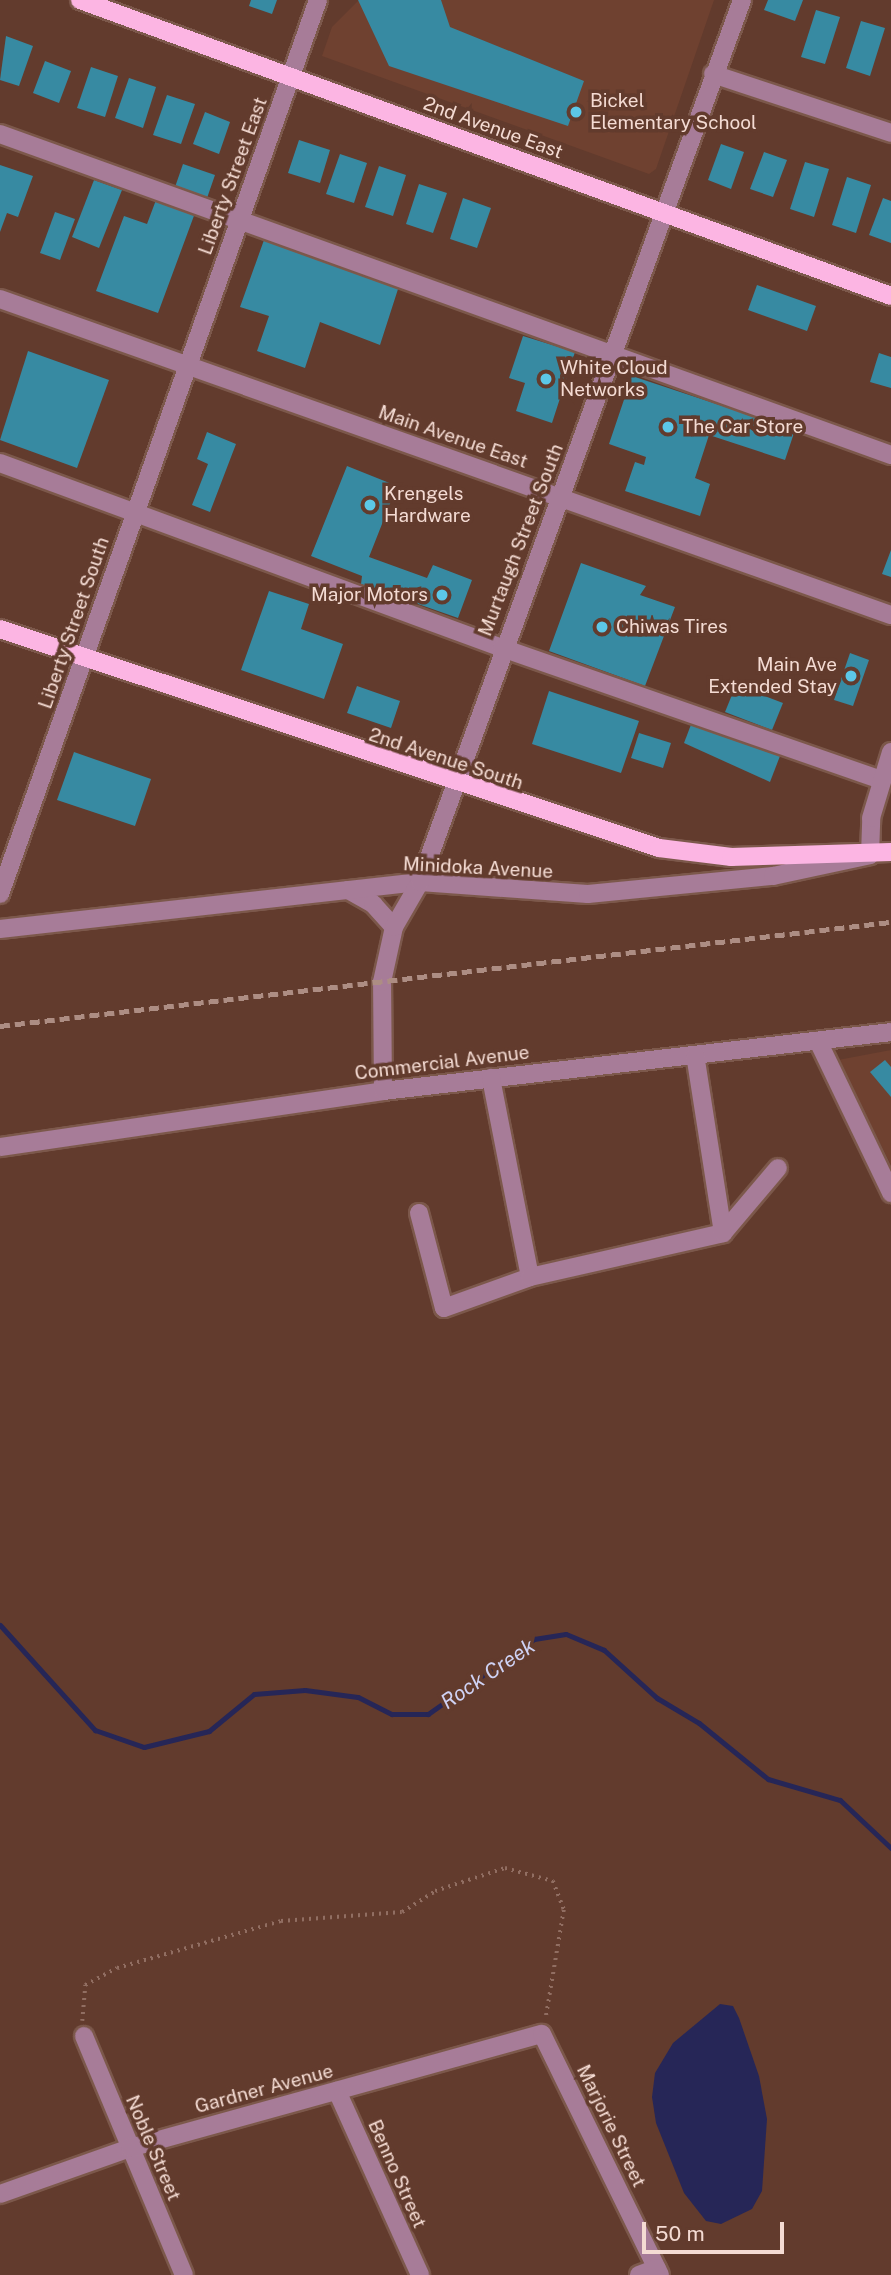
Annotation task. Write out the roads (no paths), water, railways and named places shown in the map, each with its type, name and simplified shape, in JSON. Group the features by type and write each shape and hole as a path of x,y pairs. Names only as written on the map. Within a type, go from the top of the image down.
{"main road":[{"name":"2nd Avenue East","path":"80,0 891,296"},
{"name":"2nd Avenue South","path":"0,629 456,784 659,848 731,857 885,853"}],"street":[{"name":"Liberty Street East","path":"188,366 318,0"},
{"name":"Murtaugh Street South","path":"383,1091 382,982 394,927 420,882 502,648 561,497 660,213 742,0"},
{"path":"713,74 891,133"},
{"path":"0,134 610,357 891,455"},
{"name":"Main Avenue East","path":"0,299 891,615"},
{"name":"Liberty Street South","path":"0,894 188,366"},
{"path":"0,463 502,648 881,779"},
{"path":"885,853 881,779 891,752"},
{"name":"Minidoka Avenue","path":"0,929 420,882 629,892 773,876 885,853"},
{"path":"348,890 373,904 394,927"},
{"name":"Commercial Avenue","path":"0,1147 383,1091 891,1032"},
{"path":"818,1041 891,1193"},
{"path":"695,1055 723,1233"},
{"path":"491,1078 530,1277"},
{"path":"419,1213 444,1308 530,1277 723,1233 778,1167"},
{"name":"Gardner Avenue","path":"0,2194 130,2148 542,2034"},
{"name":"Marjorie Street","path":"542,2034 659,2272"},
{"name":"Noble Street","path":"84,2036 184,2275"},
{"name":"Benno Street","path":"337,2091 419,2275"},
{"path":"639,2275 659,2272"}],"waterway":[{"name":"Rock Creek","path":"0,1625 95,1730 144,1747 209,1731 254,1694 305,1690 358,1697 392,1714 428,1714 534,1639 566,1634 604,1650 657,1698 699,1723 768,1779 840,1800 891,1848"}],"railway":[{"path":"0,1026 891,922"}],"place":[{"name":"Bickel Elementary School","path":"576,112"},
{"name":"White Cloud Networks","path":"546,379"},
{"name":"The Car Store","path":"668,427"},
{"name":"Krengels Hardware","path":"370,505"},
{"name":"Major Motors","path":"442,595"},
{"name":"Chiwas Tires","path":"602,627"},
{"name":"Main Ave Extended Stay","path":"851,676"}]}
